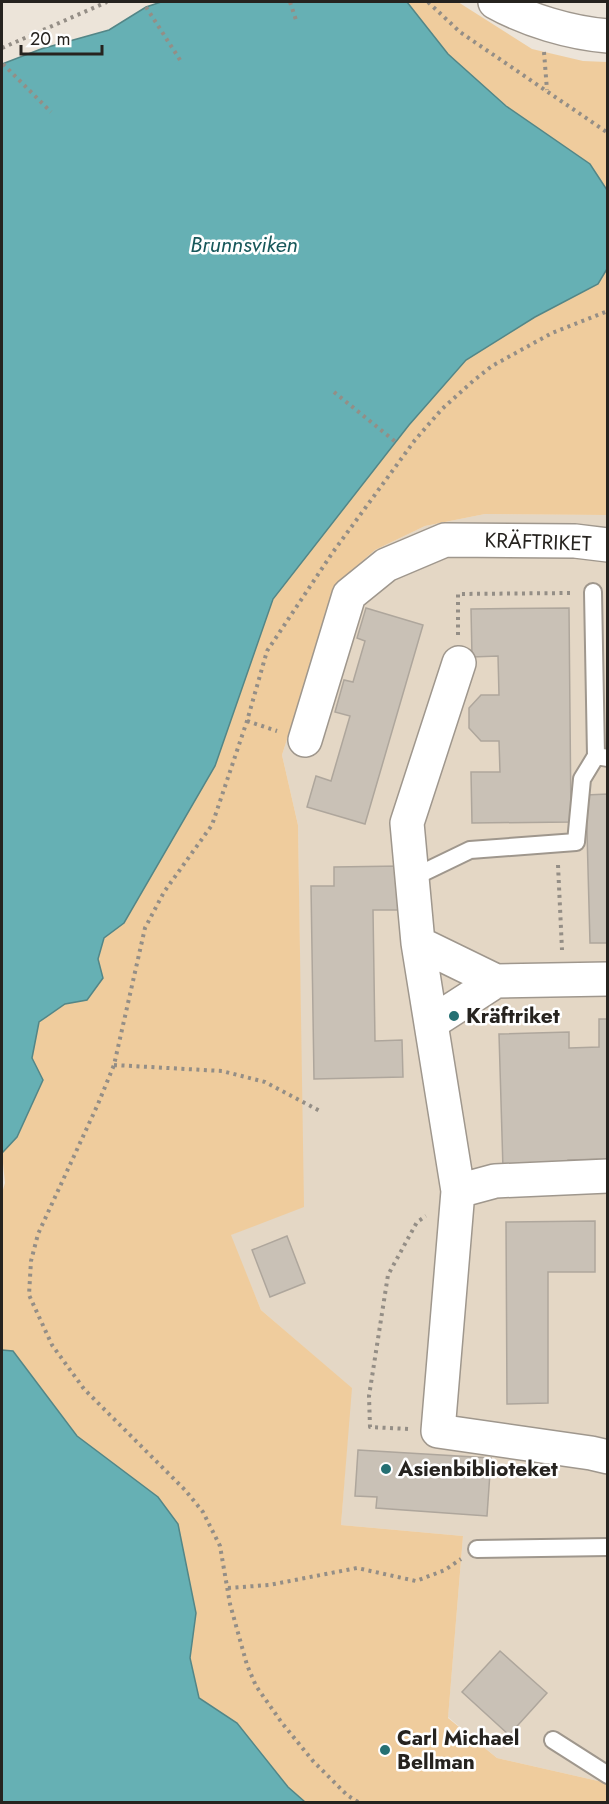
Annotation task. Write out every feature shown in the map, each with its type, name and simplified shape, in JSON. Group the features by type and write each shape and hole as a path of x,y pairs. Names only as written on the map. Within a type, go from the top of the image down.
{"street":[{"path":"495,2 540,21 592,35 608,36"},
{"name":"KRÄFTRIKET","path":"305,740 349,595 386,565 445,540 575,541 608,545"},
{"path":"459,663 407,823 418,943 431,1023 436,1107 446,1171 438,1431 608,1457"},
{"path":"418,943 496,981 608,979"},
{"path":"431,1023 496,981"},
{"path":"446,1171 495,1181 608,1176"}],"lane":[{"path":"412,878 470,850 576,842 582,780 602,757 601,680 593,592"},
{"path":"477,1549 608,1547"},
{"path":"553,1740 608,1775"}],"path":[{"path":"2,48 107,2"},
{"path":"290,2 296,20"},
{"path":"428,2 460,32 608,134"},
{"path":"146,8 182,63"},
{"path":"3,64 51,112"},
{"path":"358,1803 313,1761 256,1686 247,1665 233,1614 220,1546 203,1512 185,1490 84,1389 52,1345 29,1295 31,1261 38,1234 114,1065 145,928 164,892 212,825 247,721 267,651 333,552 415,440 442,410 492,366 552,333 608,311"},
{"path":"334,392 397,443"},
{"path":"459,663 458,594 593,592"},
{"path":"556,843 564,979"},
{"path":"114,1065 222,1071 266,1082 320,1111"},
{"path":"438,1431 370,1427 369,1396 388,1275 446,1171"},
{"path":"228,1588 269,1585 357,1568 416,1581 445,1570 477,1549"}],"shaded area":[{"path":"407,2 458,2 532,49 583,61 607,62 607,190 590,164 506,106 448,54"},
{"path":"607,269 607,515 485,514 425,526 375,550 337,583 282,755 298,825 304,1207 231,1235 261,1310 352,1388 341,1525 463,1536 448,1718 497,1758 607,1783 607,1802 305,1802 288,1787 237,1723 199,1698 190,1658 196,1613 158,1497 77,1436 13,1351 2,1350 2,1193 5,1183 2,1153 17,1137 43,1080 32,1058 39,1022 65,1004 87,1000 104,938 124,923 215,766 273,599 409,425 466,360 535,317 597,284"},
{"name":"Kräftriket","path":"485,514 607,515 607,1783 497,1758 448,1717 463,1536 341,1525 351,1388 261,1310 230,1235 303,1206 298,825 282,755 337,583 375,550 425,526"}],"water":[{"name":"Brunnsviken","path":"161,2 407,2 448,54 506,106 590,164 607,190 607,269 598,284 535,317 466,360 409,425 273,599 215,766 124,923 104,938 98,959 103,978 87,1000 65,1004 39,1022 32,1058 43,1080 17,1137 2,1153 2,64 41,49 109,30 146,7"},
{"path":"2,1350 13,1351 77,1436 158,1497 178,1524 196,1613 190,1658 199,1698 237,1723 288,1787 305,1802 2,1802"}],"building":[{"path":"366,608 423,625 365,824 307,807 316,776 331,781 350,716 335,712 344,680 353,682 365,641 357,638"},
{"path":"569,608 571,822 472,823 471,772 500,772 499,741 481,741 469,728 469,708 481,695 499,695 498,656 472,657 471,609"},
{"path":"608,794 608,943 590,943 586,795"},
{"path":"400,866 400,910 373,910 375,1041 402,1040 403,1077 314,1079 311,886 334,886 334,867"},
{"path":"599,1019 608,1019 608,1159 568,1160 568,1167 503,1169 499,1034 569,1032 569,1048 599,1047"},
{"path":"595,1221 595,1272 548,1272 548,1403 507,1404 506,1222"},
{"path":"287,1236 305,1283 270,1297 252,1250"},
{"path":"358,1450 491,1458 487,1516 376,1508 377,1497 355,1496"},
{"path":"500,1651 547,1693 509,1735 462,1692"}],"place":[{"name":"Kräftriket","path":"454,1016"},
{"name":"Asienbiblioteket","path":"386,1469"},
{"name":"Carl Michael Bellman","path":"385,1750"}]}
